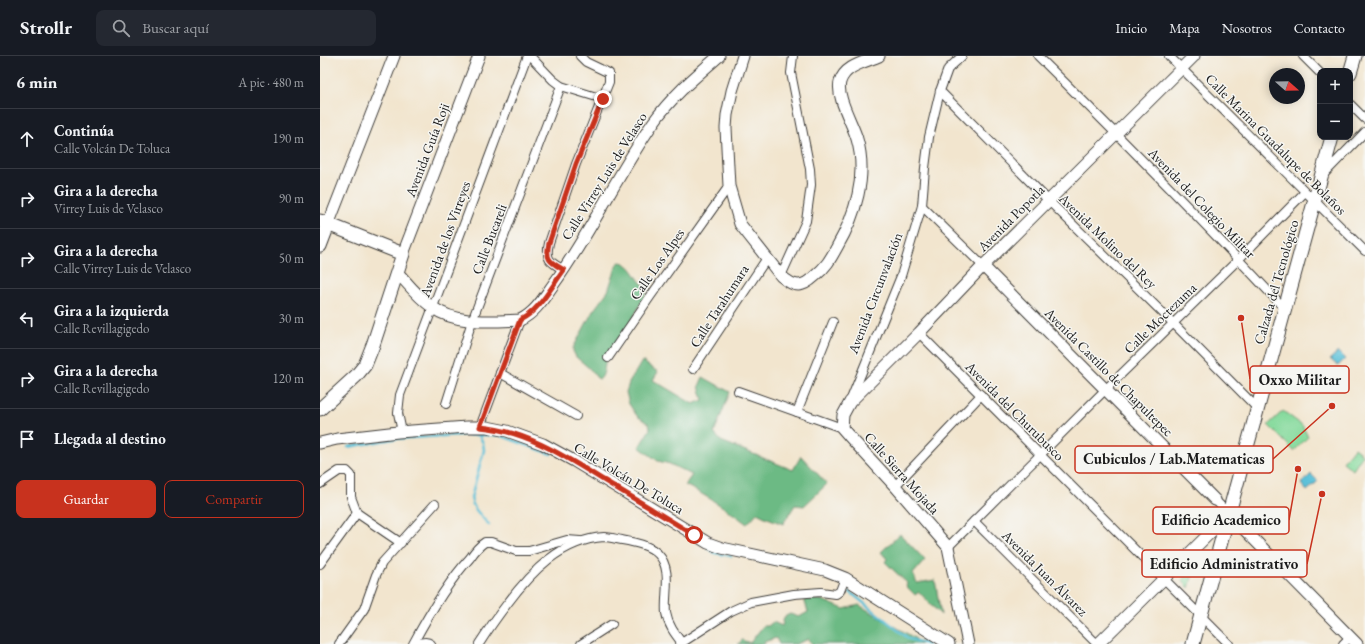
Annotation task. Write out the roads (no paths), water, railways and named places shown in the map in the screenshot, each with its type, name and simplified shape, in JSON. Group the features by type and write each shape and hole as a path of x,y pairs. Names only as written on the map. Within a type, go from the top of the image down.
{"main road":[{"path":"1351,68 1355,56"},
{"name":"Calzada del Tecnológico","path":"1193,644 1225,518 1258,409 1331,140"},
{"path":"320,246 324,223 403,254 373,344 364,365 352,379 320,409"}],"street":[{"path":"324,223 394,56"},
{"name":"Avenida Guía Roji","path":"403,254 479,56"},
{"path":"529,56 561,86 603,99"},
{"name":"Avenida de los Virreyes","path":"402,432 398,413 400,395 529,56"},
{"path":"564,270 547,257 549,243 576,164 609,82 609,73 586,62 580,56"},
{"name":"Calle Virrey Luis de Velasco","path":"520,320 527,317 535,309 564,270 600,212 626,165 654,122 676,95 719,56"},
{"path":"743,56 732,91 727,115 726,128 729,186 740,224 781,276 786,281 800,286 807,284 825,268 849,224 856,203 861,161 857,138 841,100 839,92 840,83 846,72 853,67 879,56"},
{"path":"781,276 806,221 811,185 810,169 791,73 792,56"},
{"name":"Avenida Circunvalación","path":"842,428 844,415 901,276 922,206 929,137 940,91 948,69 962,56"},
{"name":"Avenida del Colegio Militar","path":"1038,56 1116,133 1239,259 1285,310"},
{"name":"Calle Marina Guadalupe de Bolaños","path":"1169,56 1365,251"},
{"name":"Avenida Popotla","path":"850,402 983,266 1194,56"},
{"path":"1303,56 1317,70"},
{"name":"Calle Bucareli","path":"446,404 472,320 561,86"},
{"name":"Avenida Molino del Rey","path":"940,91 1258,409"},
{"path":"1353,107 1365,119"},
{"path":"1322,176 1365,132"},
{"name":"Calle Los Alpes","path":"608,358 729,186"},
{"name":"Calle Moctezuma","path":"948,547 1305,192"},
{"name":"Avenida Castillo de Chapultepec","path":"922,206 1215,500 1225,518 1350,642"},
{"name":"Calle Tarahumara","path":"693,369 767,258"},
{"path":"397,272 417,294 433,308 452,316 472,320 520,320 480,427"},
{"path":"797,412 833,322"},
{"name":"Avenida del Churubusco","path":"919,333 1229,644"},
{"path":"500,373 576,416"},
{"name":"Calle Sierra Mojada","path":"738,391 842,428 895,486 948,547 968,644"},
{"path":"895,486 981,395"},
{"name":"Calle Volcán De Toluca","path":"321,445 337,439 402,432 480,427 507,431 543,444 574,461 708,543 728,550 825,570 845,578 949,644"},
{"path":"320,484 339,471 347,471 351,475 351,497 358,513 401,543"},
{"path":"339,644 364,609 376,575 382,563 435,504"},
{"path":"320,564 358,513"},
{"path":"1098,644 1225,518"},
{"name":"Avenida Juan Álvarez","path":"974,521 1098,644"},
{"path":"413,644 450,582 485,542 491,542 516,551 529,551 567,540 581,541 605,537 642,544 658,554 666,569 666,614 669,624 681,643 731,611 752,602 794,594 821,592 836,594 840,591 845,578"},
{"path":"479,644 534,571 558,552 581,541"},
{"path":"581,644 612,624"},
{"path":"418,644 422,642 429,642 431,644"}],"water":[{"path":"1338,352 1345,359 1338,366 1330,359"},
{"path":"1311,474 1318,481 1307,491 1301,484"}],"waterway":[{"path":"348,447 393,439 459,435 499,435 551,454"},
{"path":"479,435 483,443 484,450 471,498 476,509 489,525"},
{"path":"708,548 715,553 731,556"},
{"path":"850,592 909,639 928,644"}],"place":[{"name":"Oxxo Militar","path":"1241,318"},
{"name":"Cubiculos / Lab.Matematicas","path":"1332,406"},
{"name":"Edificio Academico","path":"1298,469"},
{"name":"Edificio Administrativo","path":"1322,494"}]}
